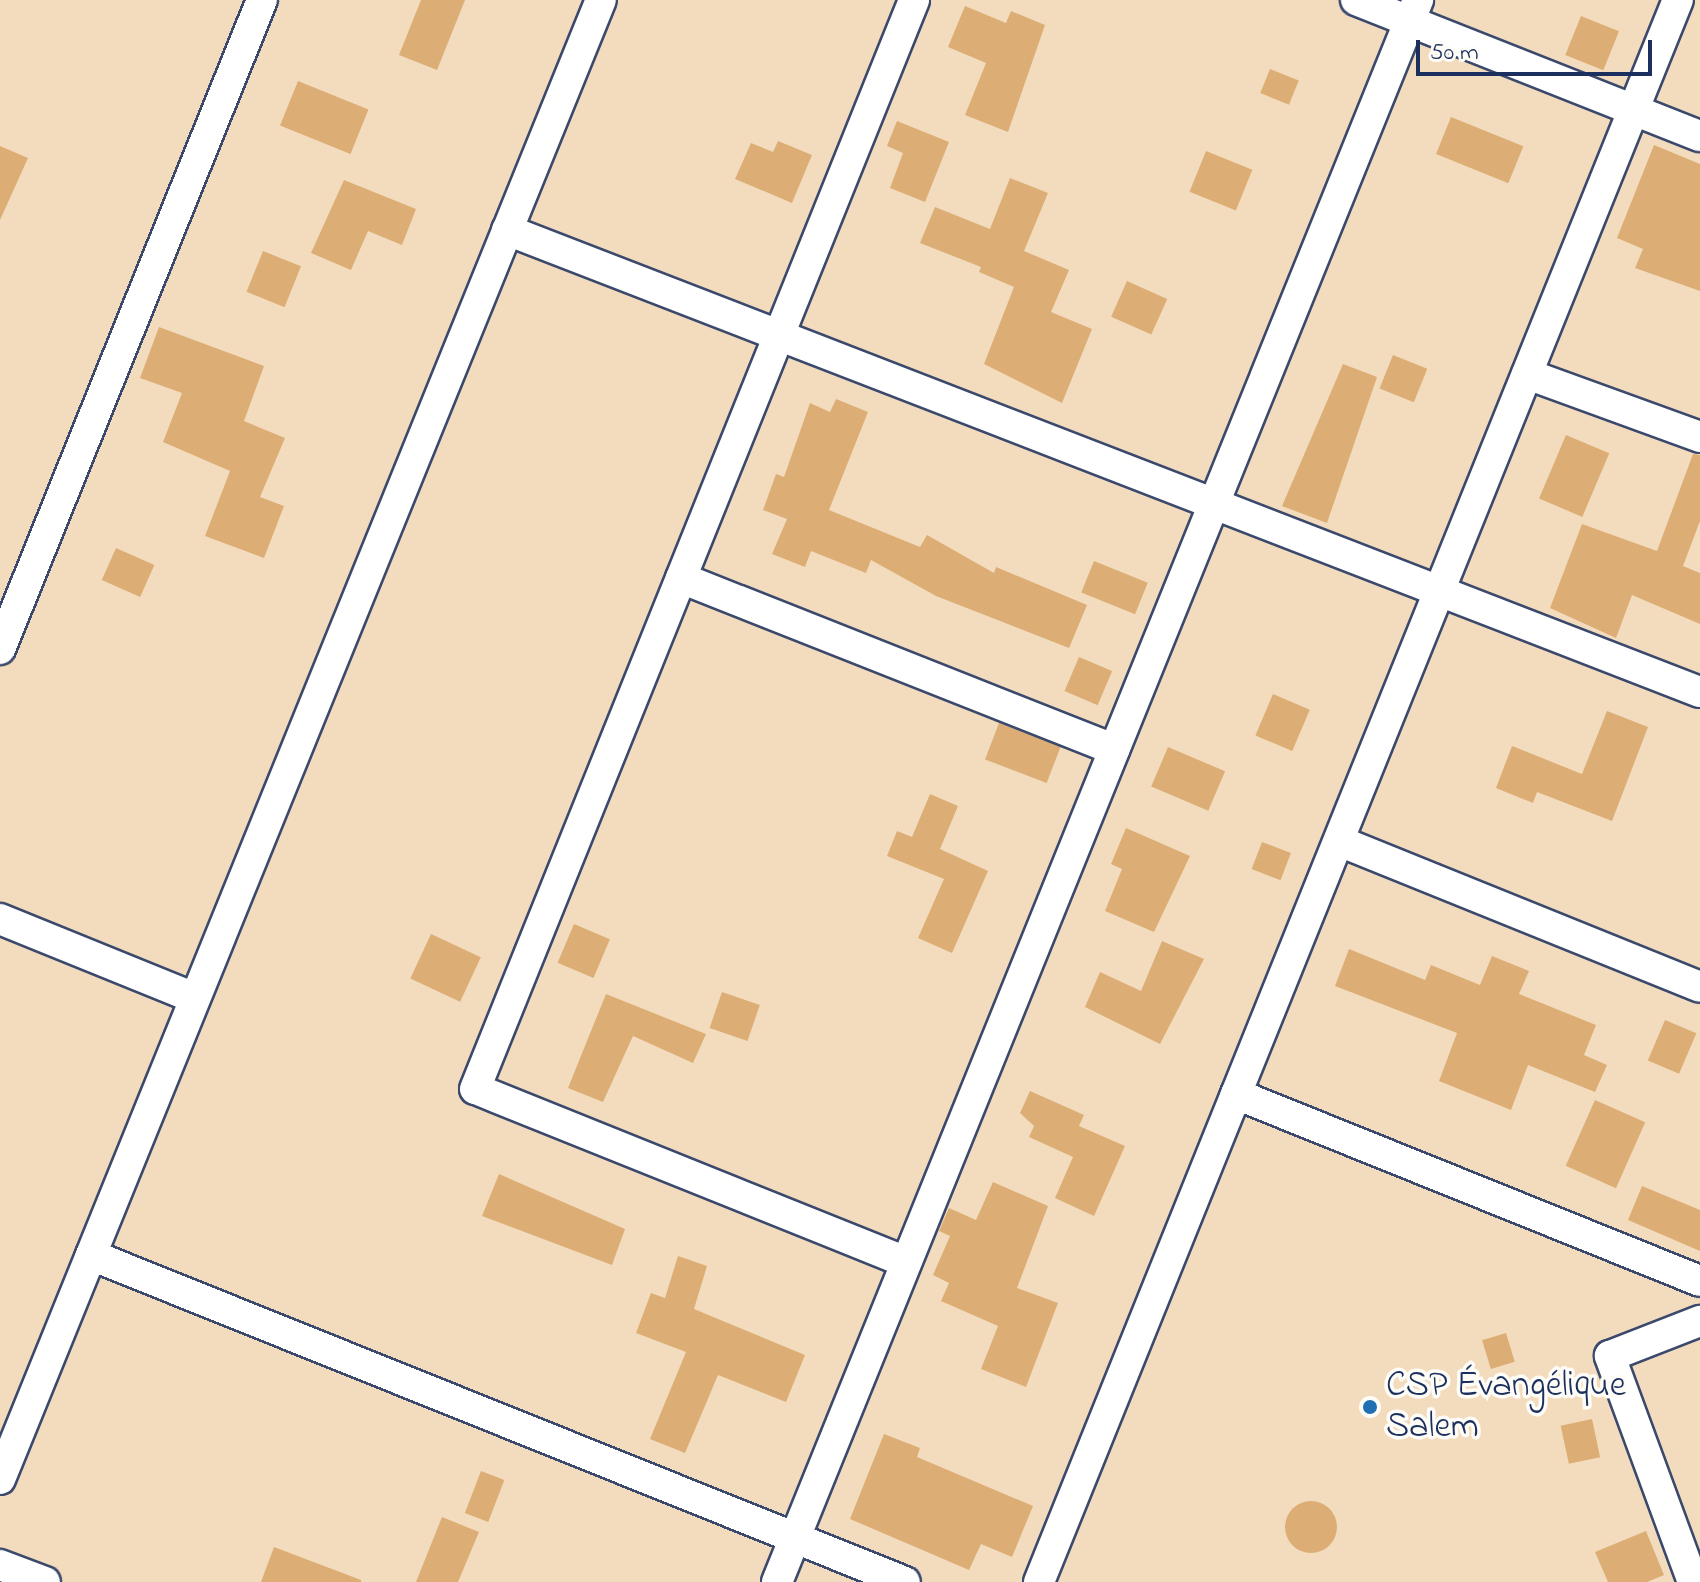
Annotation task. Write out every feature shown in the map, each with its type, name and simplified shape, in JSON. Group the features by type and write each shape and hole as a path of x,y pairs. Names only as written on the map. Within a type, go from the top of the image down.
{"street":[{"path":"0,649 262,0"},
{"path":"0,1479 601,0"},
{"path":"906,1262 475,1089 914,0"},
{"path":"1356,0 1413,10 1633,110 1700,136"},
{"path":"1039,1582 1678,0"},
{"path":"777,1582 1413,10"},
{"path":"507,230 1700,692"},
{"path":"1527,374 1700,437"},
{"path":"681,578 1114,749"},
{"path":"1339,841 1700,987"},
{"path":"0,919 195,998"},
{"path":"1236,1094 1700,1281"},
{"path":"91,1255 905,1582"},
{"path":"1693,1582 1610,1356 1700,1321"},
{"path":"0,1565 45,1582"}],"building":[{"path":"421,0 465,0 437,70 399,55"},
{"path":"965,6 1006,23 1011,11 1045,25 1008,132 965,115 986,63 948,47"},
{"path":"1581,16 1619,31 1603,70 1565,55"},
{"path":"1270,69 1299,81 1289,105 1260,93"},
{"path":"298,81 368,109 350,154 280,126"},
{"path":"1451,117 1523,146 1508,183 1436,154"},
{"path":"897,121 949,142 925,202 890,188 903,153 887,146"},
{"path":"778,141 812,155 792,203 735,179 751,143 773,152"},
{"path":"1654,145 1700,164 1700,291 1635,268 1643,249 1617,238"},
{"path":"0,146 28,158 0,220"},
{"path":"1206,151 1252,170 1236,211 1190,192"},
{"path":"1010,178 1048,193 1024,251 1069,270 1051,312 1092,329 1062,403 984,364 1014,287 979,272 981,267 920,243 935,207 990,229"},
{"path":"344,180 416,209 402,245 368,231 351,270 311,253"},
{"path":"263,251 301,266 285,307 247,292"},
{"path":"1127,281 1167,299 1151,335 1111,317"},
{"path":"159,327 264,366 244,421 285,438 260,497 284,506 264,558 205,536 230,471 163,442 182,393 140,378"},
{"path":"1393,355 1427,369 1414,402 1380,388"},
{"path":"1343,364 1377,377 1327,523 1282,506"},
{"path":"836,399 868,412 829,510 920,547 927,535 994,573 996,567 1087,605 1069,648 936,596 871,560 866,573 811,551 805,567 772,554 787,519 763,510 776,474 784,477 810,403 830,412"},
{"path":"1566,435 1609,453 1582,517 1539,499"},
{"path":"1693,454 1700,455 1700,521 1683,566 1700,573 1700,624 1632,595 1616,638 1550,608 1582,524 1657,551"},
{"path":"116,548 154,565 140,597 102,580"},
{"path":"1094,561 1148,583 1135,614 1081,593"},
{"path":"1079,657 1112,671 1098,705 1065,691"},
{"path":"1273,694 1310,710 1292,751 1255,735"},
{"path":"1607,711 1648,727 1612,821 1537,792 1533,803 1496,788 1512,746 1582,774"},
{"path":"999,723 1061,747 1047,783 985,759"},
{"path":"1168,747 1225,771 1208,811 1151,787"},
{"path":"930,794 958,806 940,849 988,871 952,953 918,938 944,879 887,856 897,831 912,837"},
{"path":"1126,828 1190,856 1154,932 1105,911 1122,869 1111,864"},
{"path":"1262,842 1291,853 1281,880 1252,869"},
{"path":"574,924 610,939 593,978 558,963"},
{"path":"431,934 481,957 460,1002 410,978"},
{"path":"1162,941 1204,959 1160,1044 1085,1007 1100,972 1141,991"},
{"path":"1349,949 1425,980 1431,965 1480,985 1492,956 1529,971 1519,994 1596,1025 1584,1055 1607,1065 1595,1092 1528,1065 1511,1110 1439,1081 1457,1033 1335,986"},
{"path":"722,992 760,1005 747,1041 710,1028"},
{"path":"606,994 706,1034 693,1063 633,1036 603,1102 568,1088"},
{"path":"1665,1020 1696,1033 1679,1074 1648,1061"},
{"path":"1030,1091 1084,1115 1079,1126 1125,1146 1094,1216 1055,1198 1073,1157 1029,1137 1034,1126 1020,1113"},
{"path":"1595,1100 1645,1122 1616,1188 1566,1166"},
{"path":"499,1174 625,1229 612,1265 482,1216"},
{"path":"993,1182 1048,1206 1017,1288 1058,1303 1026,1387 981,1369 998,1326 941,1301 949,1283 933,1275 950,1236 939,1231 949,1208 976,1220"},
{"path":"1642,1186 1700,1210 1700,1251 1628,1220"},
{"path":"678,1256 707,1266 694,1309 805,1355 786,1402 718,1375 685,1453 650,1439 686,1352 636,1333 651,1293 665,1298"},
{"path":"1506,1333 1515,1362 1491,1369 1482,1340"},
{"path":"1592,1419 1600,1457 1569,1464 1561,1426"},
{"path":"884,1434 920,1448 917,1457 1033,1506 1012,1557 981,1544 969,1570 850,1519"},
{"path":"481,1471 504,1480 488,1522 465,1513"},
{"path":"1311,1501 1329,1509 1337,1527 1329,1545 1311,1553 1293,1545 1285,1527 1293,1509"},
{"path":"442,1517 479,1532 458,1582 416,1582"},
{"path":"1646,1531 1664,1575 1647,1582 1608,1582 1595,1552"},
{"path":"274,1547 361,1580 361,1582 261,1582"}],"place":[{"name":"CSP Évangélique Salem","path":"1370,1407"}]}
